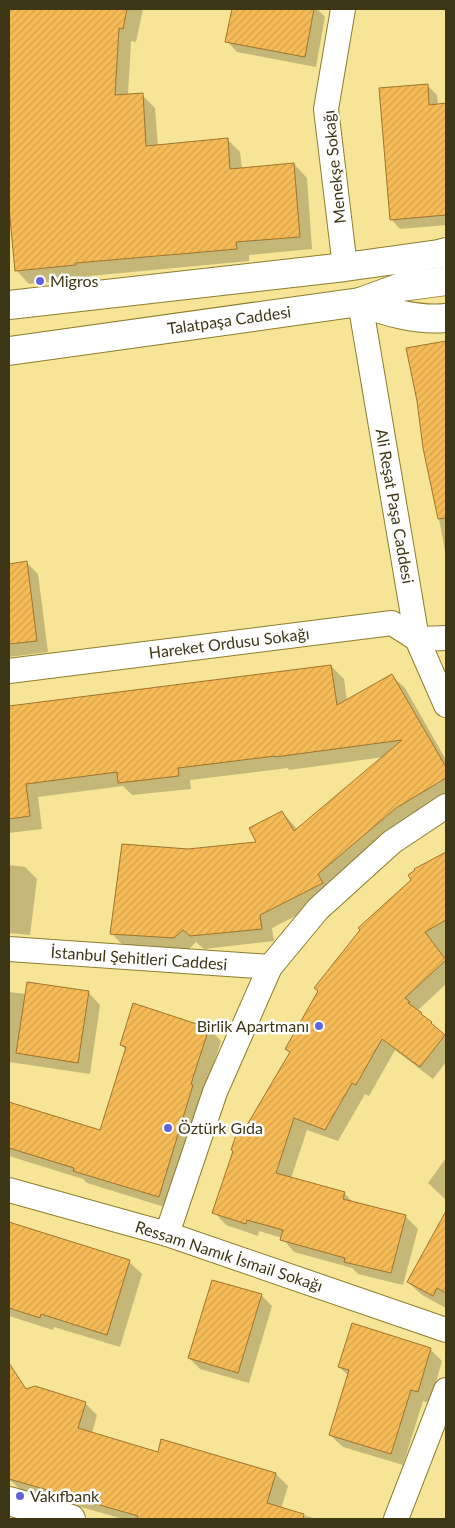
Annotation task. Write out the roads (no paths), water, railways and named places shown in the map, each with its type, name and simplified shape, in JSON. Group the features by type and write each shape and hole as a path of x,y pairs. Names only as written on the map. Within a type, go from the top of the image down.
{"main road":[{"path":"9,305 345,267 445,252"},
{"name":"Talatpaşa Caddesi","path":"9,351 360,302 401,287 446,281"},
{"path":"360,302 388,312 434,319 446,318"},
{"path":"9,1501 71,1519"}],"street":[{"name":"Menekşe Sokağı","path":"343,9 326,109 345,267"},
{"name":"Ali Reşat Paşa Caddesi","path":"360,302 418,639 446,705"},
{"name":"Hareket Ordusu Sokağı","path":"9,671 392,623 418,639"},
{"path":"418,639 446,638"},
{"path":"167,1234 215,1092 270,967 318,909 392,842 446,806"},
{"name":"İstanbul Şehitleri Caddesi","path":"9,949 270,967"},
{"name":"Ressam Namık İsmail Sokağı","path":"9,1190 167,1234 446,1330"},
{"path":"396,1519 446,1390"}],"place":[{"name":"Migros","path":"40,281"},
{"name":"Birlik Apartmanı","path":"319,1026"},
{"name":"Öztürk Gıda","path":"168,1128"},
{"name":"Vakıfbank","path":"20,1496"}]}
